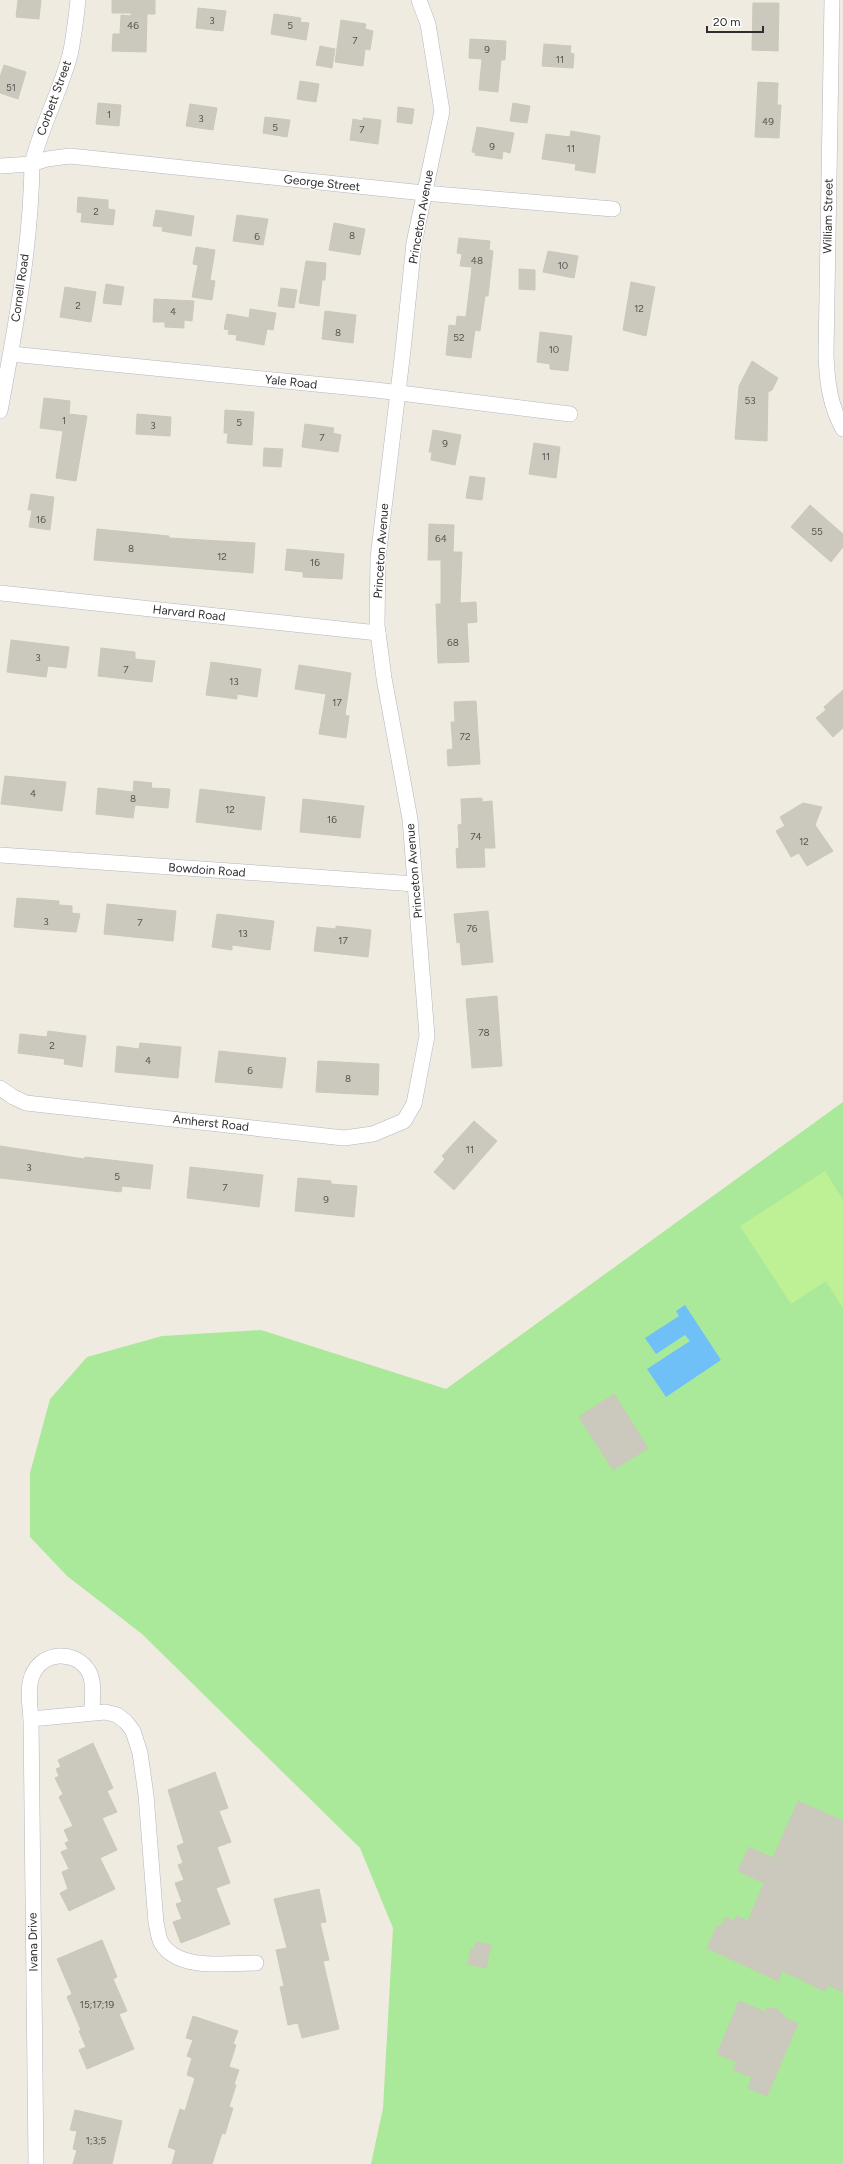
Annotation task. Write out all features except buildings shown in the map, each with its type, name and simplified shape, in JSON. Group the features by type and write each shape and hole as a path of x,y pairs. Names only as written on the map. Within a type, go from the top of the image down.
{"street":[{"name":"Corbett Street","path":"32,164 37,143 54,102 70,54 78,0"},
{"name":"Princeton Avenue","path":"414,1104 421,1076 427,1036 410,819 378,634 378,558 414,244 442,111 428,24 419,0"},
{"name":"William Street","path":"832,0 826,355 827,381 832,405 843,429"},
{"name":"George Street","path":"32,164 47,159 70,156 424,193 613,209"},
{"path":"0,166 32,164"},
{"name":"Cornell Road","path":"0,411 11,354 29,227 32,164"},
{"name":"Yale Road","path":"11,354 398,393 570,414"},
{"name":"Harvard Road","path":"0,593 378,634"},
{"name":"Bowdoin Road","path":"0,855 415,884"},
{"name":"Amherst Road","path":"0,1088 13,1098 26,1103 344,1138 373,1134 404,1121 414,1104"},
{"name":"Ivana Drive","path":"36,2164 31,1677 38,1665 49,1658 56,1656 75,1658 89,1672 92,1684 92,1712"},
{"path":"31,1719 92,1712 105,1712 117,1715 126,1722 137,1742 146,1795 156,1923 161,1943 170,1954 180,1960 208,1963 256,1963"}],"green space":[{"path":"843,1102 843,2164 371,2164 383,2108 393,1928 360,1848 142,1634 67,1576 30,1537 30,1473 50,1399 87,1357 162,1336 261,1330 446,1389"},
{"path":"825,1171 843,1200 843,1308 826,1281 791,1304 740,1226"}],"water":[{"path":"685,1305 721,1360 666,1397 647,1369 690,1341 685,1335 656,1354 645,1338 679,1316 676,1311"}]}
